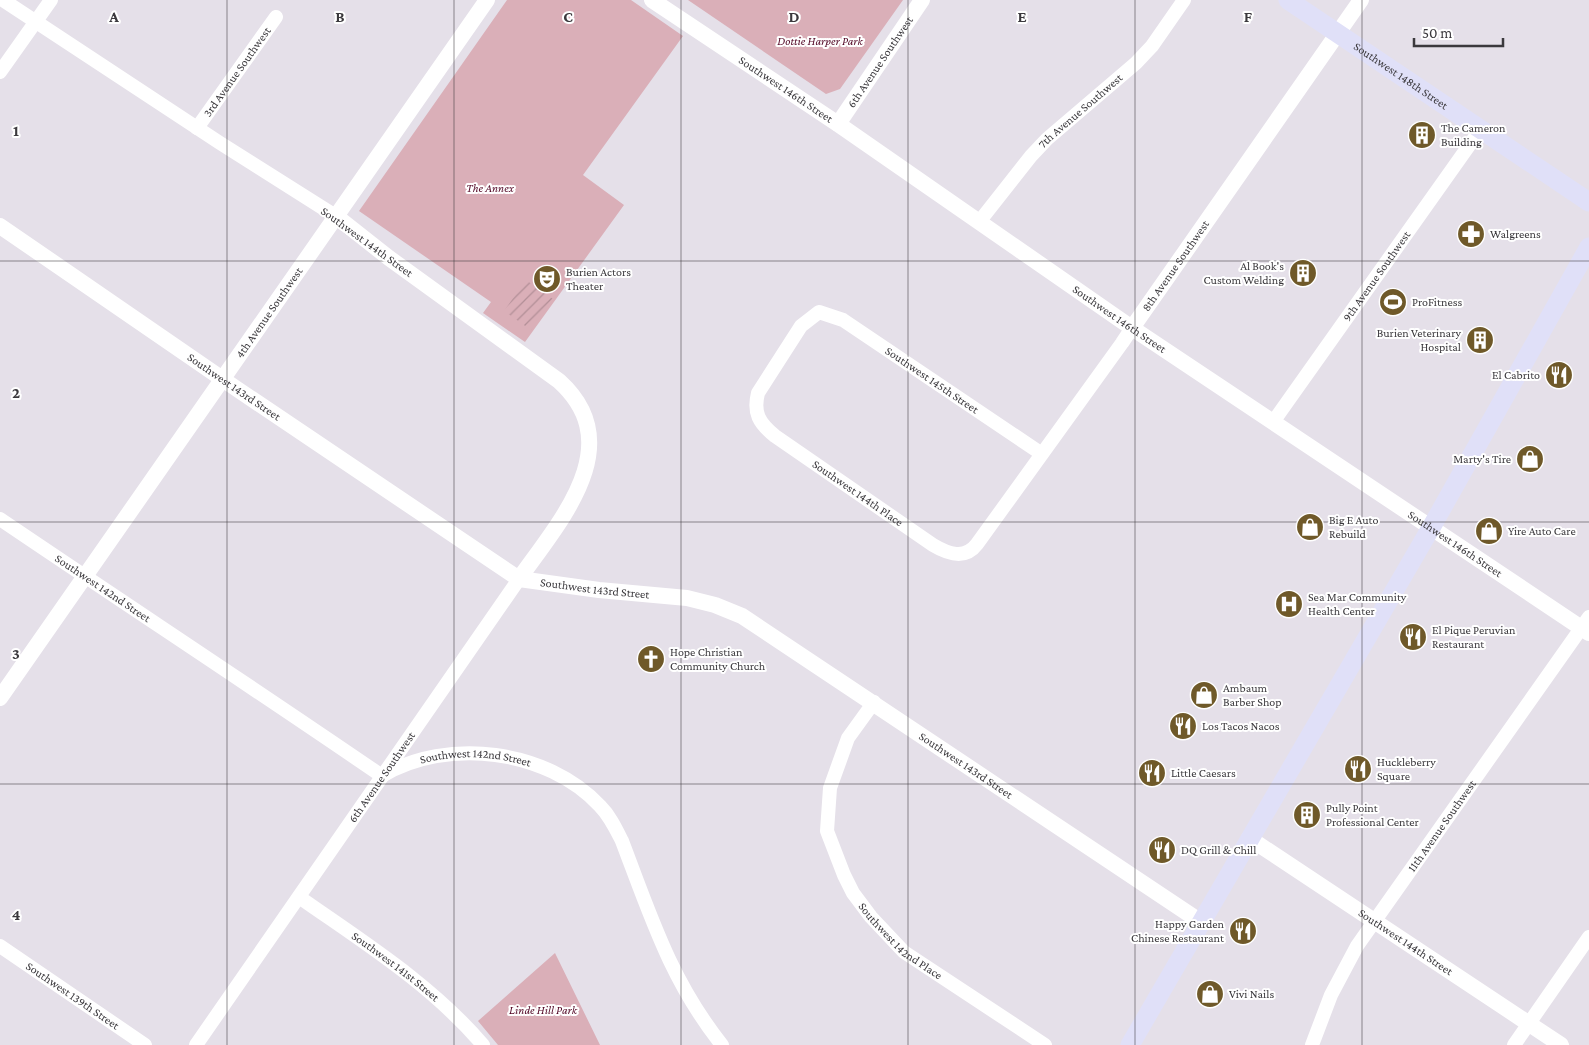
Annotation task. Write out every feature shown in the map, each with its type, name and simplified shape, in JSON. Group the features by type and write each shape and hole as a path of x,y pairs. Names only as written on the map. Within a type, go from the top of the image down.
{"main road":[{"name":"Southwest 148th Street","path":"1288,0 1589,202"},
{"path":"1130,1045 1432,526 1589,247"}],"street":[{"name":"Southwest 144th Street","path":"3,0 197,128 337,217 389,258 568,389 582,410 589,442 587,470 569,508"},
{"path":"0,72 51,0"},
{"name":"4th Avenue Southwest","path":"0,698 488,0"},
{"name":"Southwest 146th Street","path":"652,0 838,124 1132,328 1413,517 1432,526 1586,626"},
{"name":"6th Avenue Southwest","path":"838,124 922,0"},
{"name":"7th Avenue Southwest","path":"979,222 1031,156 1136,63 1152,46 1184,0"},
{"name":"8th Avenue Southwest","path":"968,552 972,550 1132,328 1361,0"},
{"name":"3rd Avenue Southwest","path":"197,128 276,17"},
{"name":"9th Avenue Southwest","path":"1273,422 1480,130"},
{"name":"Southwest 143rd Street","path":"0,226 222,379 520,579 599,590 687,598 714,605 742,616 874,702 1201,922"},
{"name":"Southwest 144th Place","path":"819,312 801,326 758,393 756,415 762,426 933,545 954,554 968,552"},
{"name":"Southwest 145th Street","path":"819,312 843,320 1042,454"},
{"name":"6th Avenue Southwest","path":"196,1045 569,508"},
{"name":"Southwest 142nd Street","path":"0,519 204,654 382,776 410,762 442,756 465,754 506,756 550,770 588,794 612,822 622,841 671,967 689,1000 722,1045"},
{"name":"11th Avenue Southwest","path":"1312,1045 1331,995 1344,968 1374,922 1586,626"},
{"name":"Southwest 142nd Place","path":"874,702 848,738 830,788 828,831 834,852 853,893 889,939 918,963 1045,1045"},
{"name":"Southwest 144th Street","path":"1249,838 1561,1045"},
{"name":"Southwest 141st Street","path":"299,897 410,975 443,1004 483,1045"},
{"path":"1514,1045 1589,937"},
{"name":"Southwest 139th Street","path":"0,946 145,1045"}],"green space":[{"name":"The Annex","path":"507,0 631,0 683,36 583,175 624,205 525,342 483,313 491,302 359,211"},
{"name":"Dottie Harper Park","path":"688,0 903,0 840,89 826,94"},
{"path":"526,280 553,299 531,330 504,311"},
{"name":"Linde Hill Park","path":"555,953 600,1045 498,1045 478,1021"}],"place":[{"name":"The Cameron Building","path":"1422,135"},
{"name":"Walgreens","path":"1471,234"},
{"name":"Al Book's Custom Welding","path":"1303,273"},
{"name":"Burien Actors Theater","path":"547,279"},
{"name":"ProFitness","path":"1393,302"},
{"name":"Burien Veterinary Hospital","path":"1480,340"},
{"name":"El Cabrito","path":"1559,375"},
{"name":"Marty's Tire","path":"1530,459"},
{"name":"Big E Auto Rebuild","path":"1310,527"},
{"name":"Yire Auto Care","path":"1489,531"},
{"name":"Sea Mar Community Health Center","path":"1289,604"},
{"name":"El Pique Peruvian Restaurant","path":"1413,637"},
{"name":"Hope Christian Community Church","path":"651,659"},
{"name":"Ambaum Barber Shop","path":"1204,695"},
{"name":"Los Tacos Nacos","path":"1183,726"},
{"name":"Huckleberry Square","path":"1358,769"},
{"name":"Little Caesars","path":"1152,773"},
{"name":"Pully Point Professional Center","path":"1307,815"},
{"name":"DQ Grill & Chill","path":"1162,850"},
{"name":"Happy Garden Chinese Restaurant","path":"1243,931"},
{"name":"Vivi Nails","path":"1210,994"}]}
